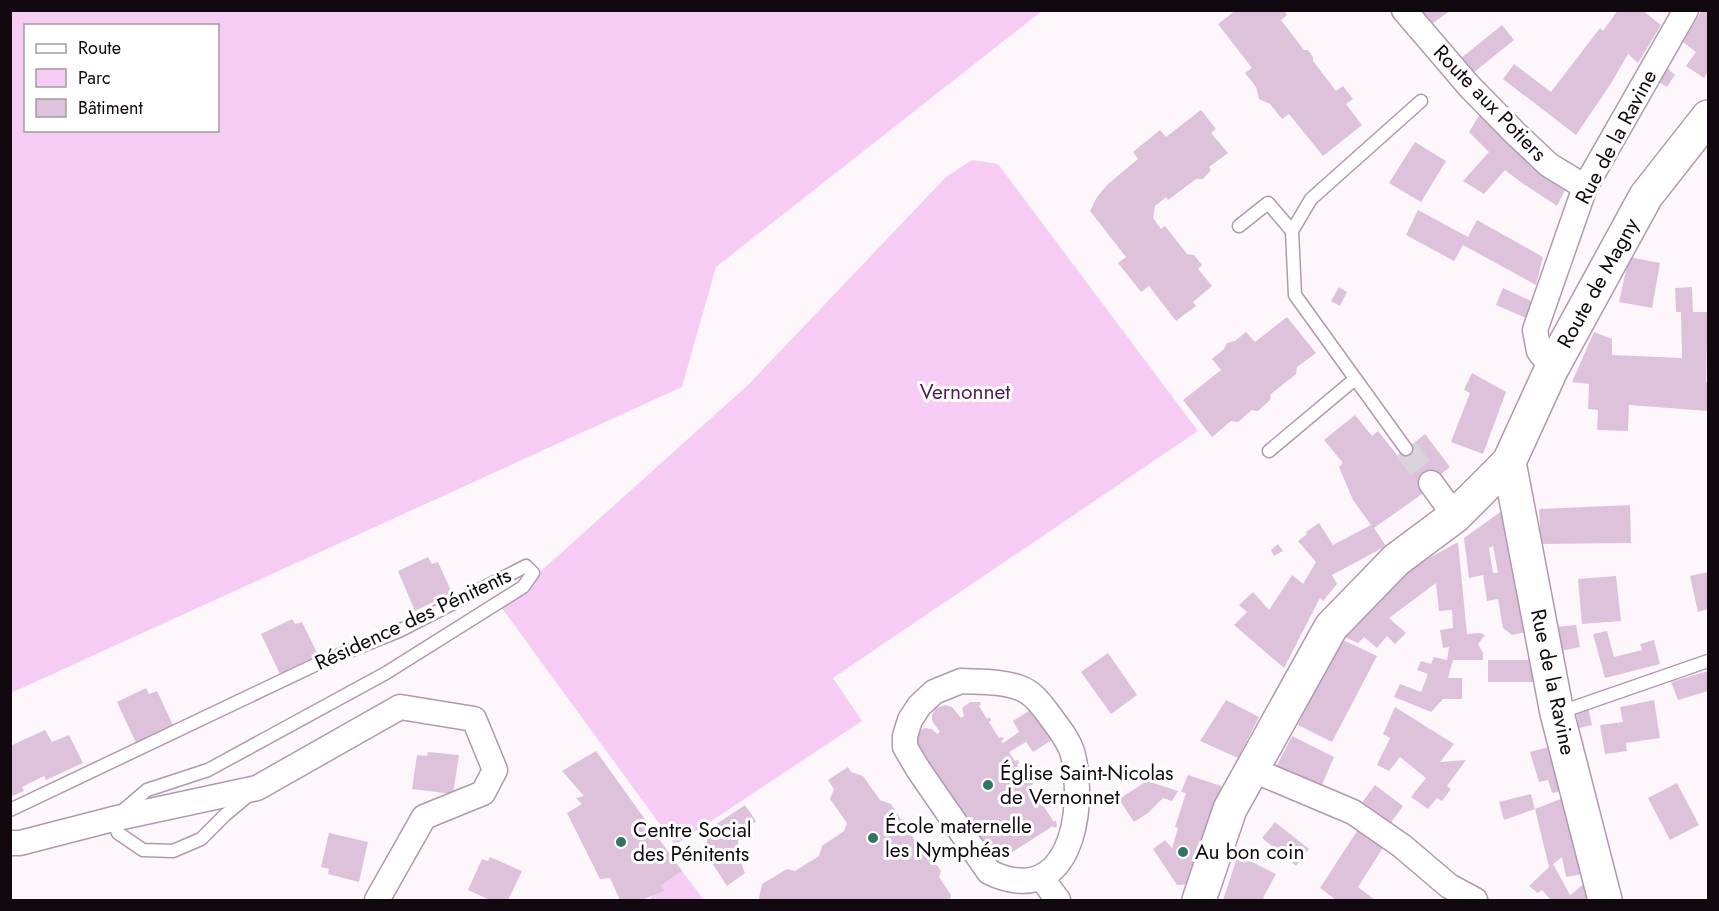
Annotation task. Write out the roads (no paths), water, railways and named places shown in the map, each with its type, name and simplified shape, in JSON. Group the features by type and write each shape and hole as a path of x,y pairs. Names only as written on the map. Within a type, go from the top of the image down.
{"main road":[{"name":"Route de Magny","path":"1509,462 1552,368 1646,196 1708,117"},
{"path":"1199,900 1230,809 1331,627 1396,560 1455,516 1509,462"},
{"name":"Rue de la Ravine","path":"1509,462 1557,713 1605,900"}],"street":[{"name":"Route aux Potiers","path":"1404,10 1469,86 1516,134 1549,165 1585,187"},
{"name":"Rue de la Ravine","path":"1552,368 1539,351 1535,330 1585,187 1686,10"},
{"path":"1431,483 1455,516"},
{"path":"961,681 995,682 1021,688 1037,699 1061,731 1072,754 1076,782 1076,814 1072,840 1063,859 1043,880 1037,883 1017,884 989,872 905,747 905,736 910,720 919,706 934,692 961,681"},
{"name":"Résidence des Pénitents","path":"10,843 20,843 113,819 257,788 400,707 474,719 495,770 483,793 424,817 377,900"},
{"path":"1251,769 1353,812 1402,846 1449,886 1475,900"},
{"path":"1043,880 1058,900"}],"lane":[{"path":"1406,449 1295,295 1292,231 1311,199 1421,101"},
{"path":"1239,226 1268,203 1292,231"},
{"path":"1269,451 1355,379"},
{"name":"Résidence des Pénitents","path":"10,810 317,664 399,631 526,566 533,573 523,587 386,673 208,770 147,790 113,819 118,833 143,850 173,851 201,839 257,788"},
{"path":"1557,713 1708,661"}],"tunnel":[{"path":"1406,449 1431,483"}],"place":[{"name":"Église Saint-Nicolas de Vernonnet","path":"988,785"},
{"name":"École maternelle les Nymphéas","path":"873,838"},
{"name":"Centre Social des Pénitents","path":"621,842"},
{"name":"Au bon coin","path":"1183,852"}],"park label":[{"name":"Vernonnet","path":"965,392"}]}
